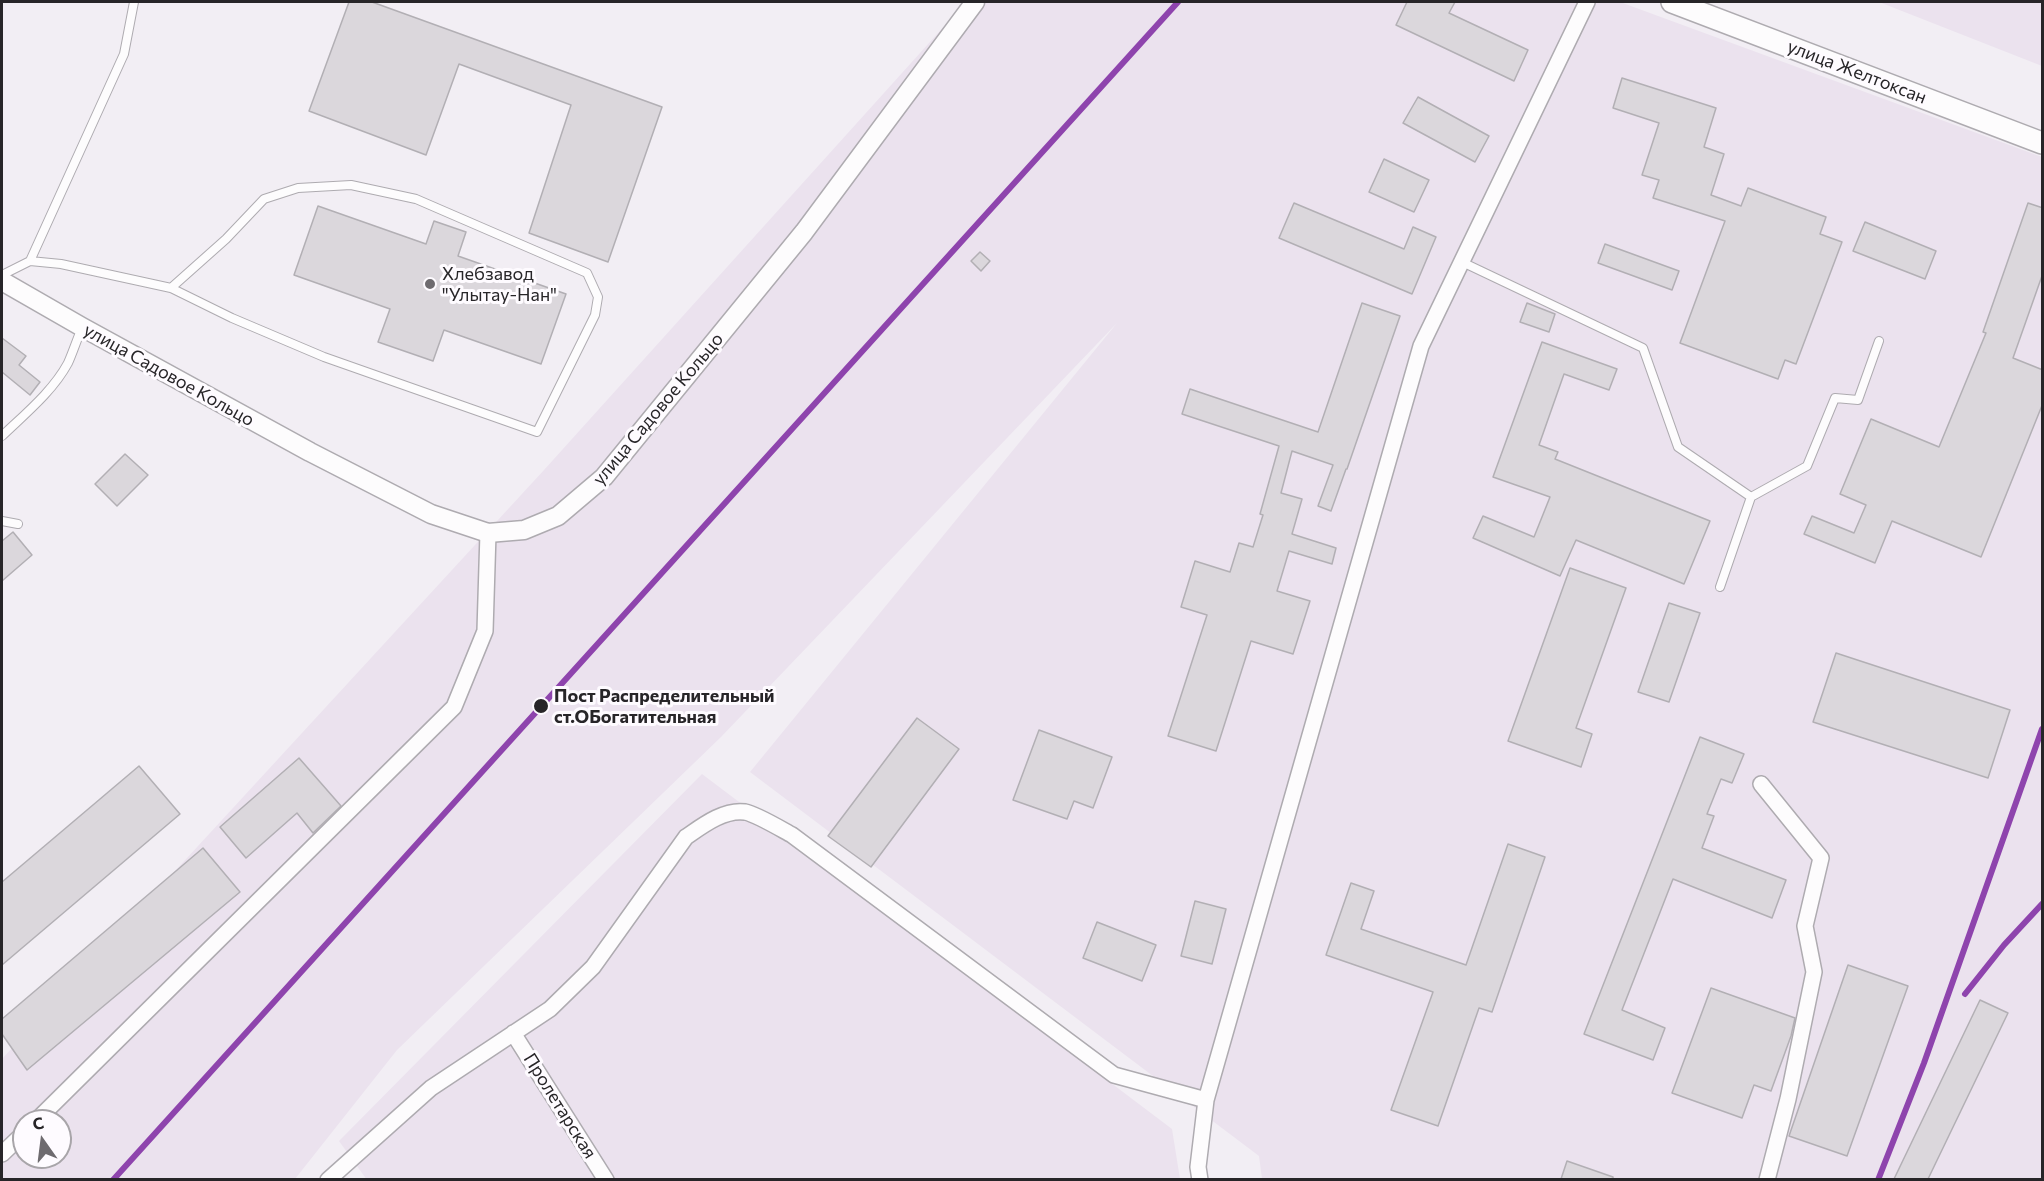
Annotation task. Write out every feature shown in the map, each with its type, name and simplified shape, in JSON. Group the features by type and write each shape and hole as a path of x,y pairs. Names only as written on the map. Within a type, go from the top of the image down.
{"main road":[{"name":"улица Желтоксан","path":"1672,2 2043,143"}],"street":[{"name":"улица Садовое Кольцо","path":"2,281 310,453 432,514 488,533 524,530 558,516 604,477 804,232 975,2"},
{"path":"1200,1179 1198,1167 1206,1100 1421,346 1587,2"},
{"path":"48,1109 454,707 486,631 488,533"},
{"path":"1761,784 1821,858 1806,926 1814,972 1788,1100 1767,1179"},
{"path":"328,1179 431,1088 550,1009 593,967 686,837 706,823 727,814 746,812 792,834 1114,1075 1206,1100"},
{"name":"Пролетарская","path":"513,1033 606,1179"}],"lane":[{"path":"30,261 124,54 134,2"},
{"path":"2,275 30,261 61,264 171,288 232,318 324,357 537,432 595,315 598,297 587,273 416,199 351,185 298,188 264,199 226,239 171,288"},
{"path":"1462,262 1643,348 1677,447 1751,497"},
{"path":"2,436 60,375 68,362 82,327"},
{"path":"1720,587 1751,497 1807,466 1835,398 1858,400 1879,341"},
{"path":"2,521 18,524"}],"shaded area":[{"path":"966,2 1620,2 2042,157 2042,1179 1262,1179 1259,1156 750,772 1117,323 721,737 397,1050 295,1179 2,1179 2,1059 544,470"},
{"path":"1879,2 2042,2 2042,66"},
{"path":"702,774 1172,1129 1180,1179 367,1180 339,1141"}],"building":[{"path":"349,2 372,2 662,107 608,262 529,233 571,105 459,64 426,155 309,111"},
{"path":"1407,2 1455,2 1449,13 1528,50 1514,81 1396,25"},
{"path":"1622,78 1716,108 1704,147 1724,154 1711,195 1741,206 1748,188 1826,217 1820,234 1842,242 1796,364 1785,360 1778,379 1680,343 1725,221 1653,198 1659,180 1642,175 1659,123 1613,108"},
{"path":"1418,97 1489,136 1475,162 1403,123"},
{"path":"1384,159 1429,180 1414,212 1369,192"},
{"path":"1294,203 1404,249 1413,227 1436,237 1412,294 1279,238"},
{"path":"2028,203 2043,208 2043,273 2013,358 2043,370 2043,403 1981,557 1892,521 1875,563 1804,534 1812,516 1854,533 1866,505 1840,494 1871,419 1939,447 1986,333 1983,332"},
{"name":"Хлебзавод \"Улытау-Нан\"","path":"318,206 426,244 434,221 466,232 458,256 566,294 541,364 444,330 433,361 378,342 390,309 294,275"},
{"path":"1865,222 1936,251 1925,279 1853,251"},
{"path":"1605,244 1679,271 1672,290 1598,263"},
{"path":"980,252 990,261 981,271 971,261"},
{"path":"1362,303 1400,316 1331,511 1318,506 1333,465 1292,451 1281,493 1302,499 1292,534 1336,548 1332,564 1289,551 1277,591 1310,601 1293,654 1251,641 1216,751 1168,736 1207,615 1181,607 1195,561 1230,572 1239,543 1253,547 1279,446 1182,414 1190,389 1318,432"},
{"path":"1527,303 1555,314 1549,332 1520,322"},
{"path":"2,338 26,356 19,365 40,382 30,395 2,372"},
{"path":"1542,342 1617,369 1609,390 1564,374 1539,445 1558,452 1555,459 1710,521 1684,584 1576,540 1560,576 1473,538 1483,516 1534,537 1550,497 1493,477"},
{"path":"125,454 148,475 117,506 95,484"},
{"path":"13,532 32,555 2,581 2,541"},
{"path":"1570,568 1626,588 1576,728 1592,734 1581,767 1508,741"},
{"path":"1669,603 1700,613 1669,702 1638,692"},
{"path":"1836,653 2010,710 1988,778 1813,722"},
{"path":"917,718 959,749 871,867 828,836"},
{"path":"1039,730 1112,757 1093,808 1074,801 1067,819 1013,800"},
{"path":"1700,737 1744,754 1732,783 1721,779 1707,814 1714,816 1702,848 1786,880 1772,918 1673,879 1622,1010 1665,1028 1653,1060 1584,1034"},
{"path":"299,758 341,806 313,833 297,813 246,858 220,827"},
{"path":"139,766 180,814 2,965 2,882"},
{"path":"1508,844 1545,857 1492,1012 1479,1008 1438,1126 1391,1110 1433,992 1326,955 1351,883 1374,891 1361,929 1466,965"},
{"path":"203,848 240,892 27,1070 2,1034 2,1019"},
{"path":"1195,901 1226,909 1212,964 1181,956"},
{"path":"1097,922 1156,945 1142,981 1083,958"},
{"path":"1848,965 1908,986 1847,1156 1789,1136"},
{"path":"1711,988 1795,1018 1791,1036 1771,1091 1754,1085 1742,1118 1672,1093"},
{"path":"1980,1000 2008,1013 1928,1179 1894,1179"},
{"path":"1567,1161 1613,1177 1613,1179 1561,1179"}],"transit line":[{"path":"113,1180 1178,2"},
{"path":"1878,1180 1924,1063 2042,729"},
{"path":"1965,994 2004,945 2042,904"}],"place":[{"name":"Хлебзавод \"Улытау-Нан\"","path":"430,284"},
{"name":"Пост Распределительный ст.ОБогатительная","path":"541,706"}]}
